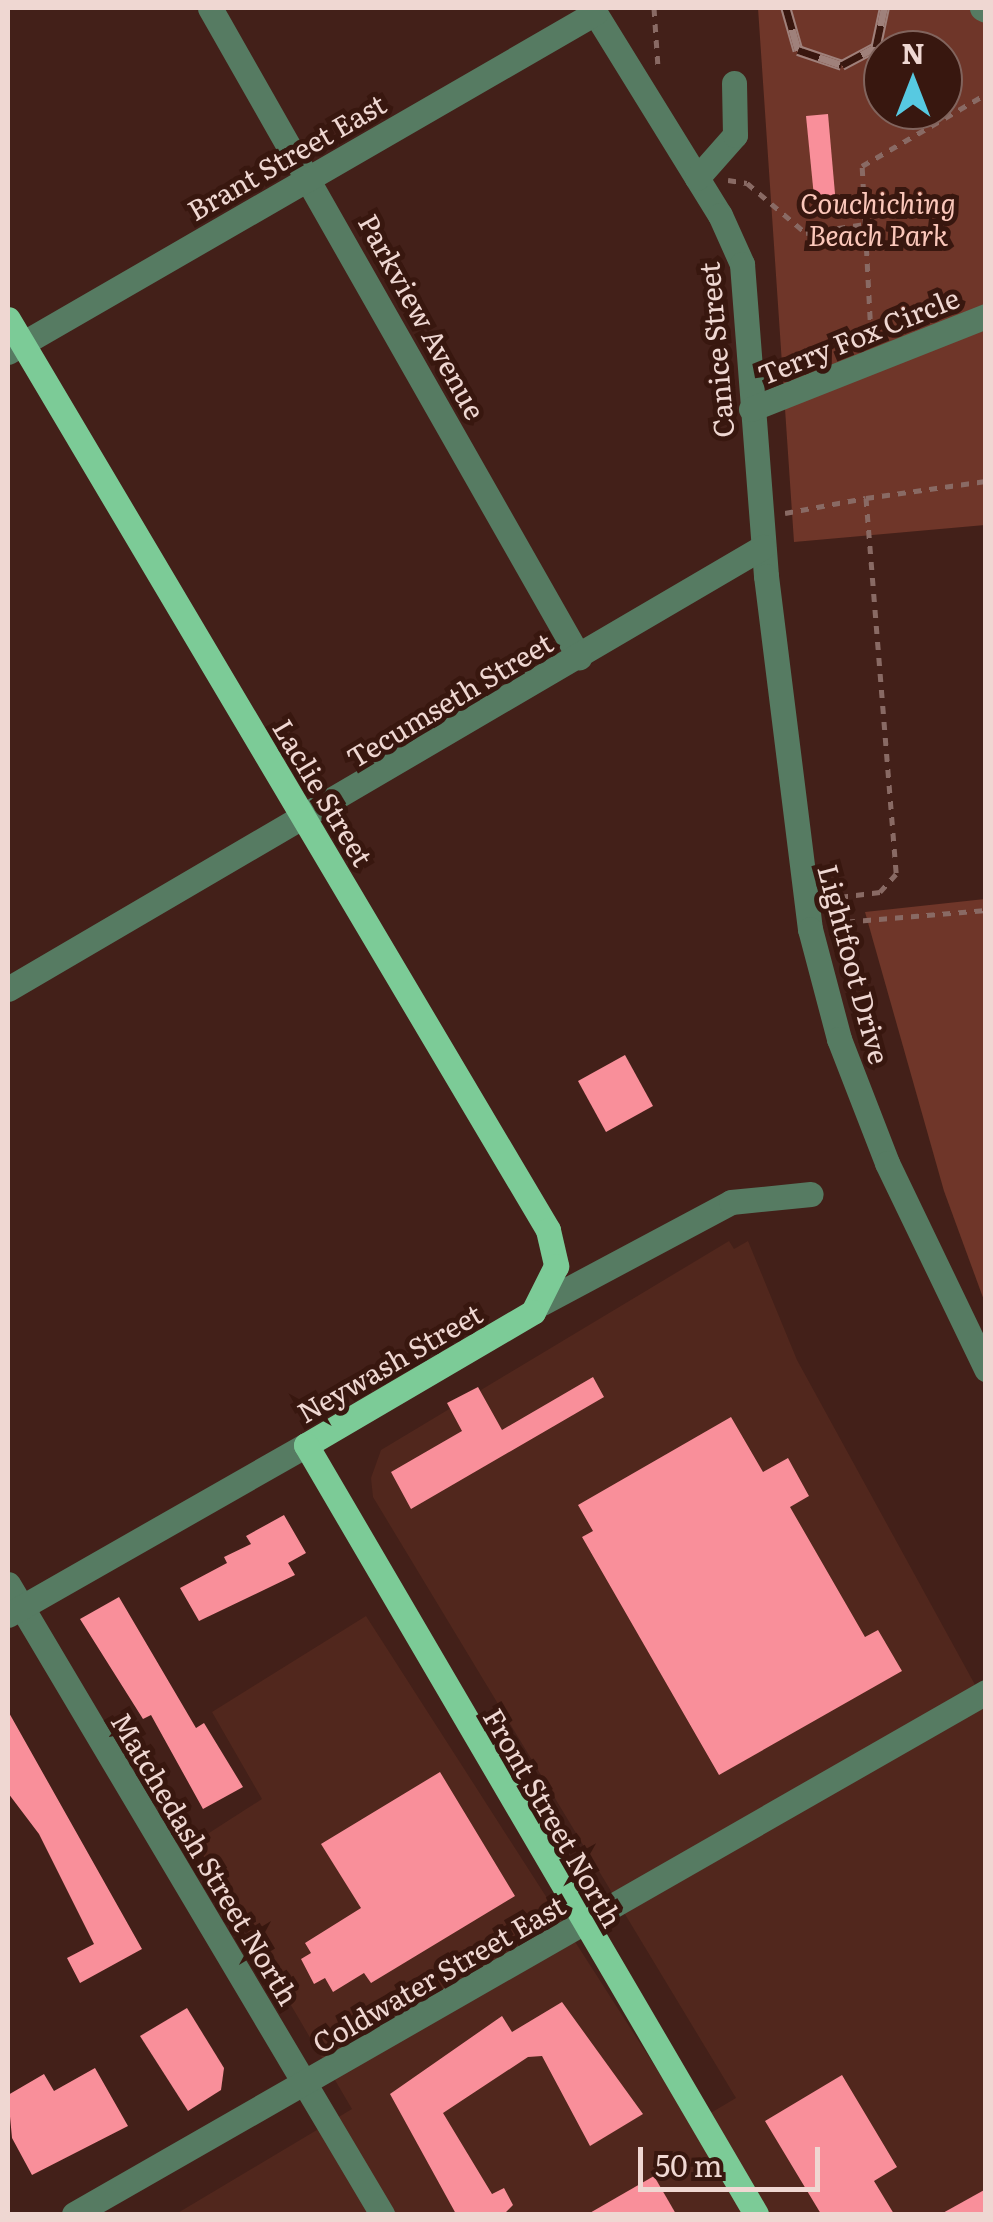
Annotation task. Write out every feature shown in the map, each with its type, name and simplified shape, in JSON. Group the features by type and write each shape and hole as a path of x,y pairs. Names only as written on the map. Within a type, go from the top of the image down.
{"main road":[{"name":"Laclie Street","path":"8,319 15,348 536,1202 556,1266 542,1303"},
{"name":"Neywash Street","path":"306,1445 542,1303"},
{"name":"Front Street North","path":"306,1445 581,1926 756,2214"}],"street":[{"name":"Parkview Avenue","path":"210,8 310,176 579,657"},
{"name":"Brant Street East","path":"15,348 594,10"},
{"name":"Canice Street","path":"594,10 709,181 742,264 763,547"},
{"path":"709,181 736,135 734,83"},
{"name":"Terry Fox Circle","path":"752,409 986,316"},
{"name":"Tecumseth Street","path":"8,989 763,547"},
{"name":"Lightfoot Drive","path":"763,547 799,877 829,1004 887,1163 986,1369"},
{"name":"Neywash Street","path":"542,1303 730,1202 811,1194"},
{"name":"Neywash Street","path":"15,1611 306,1445"},
{"name":"Matchedash Street North","path":"8,1584 15,1611 382,2214"},
{"name":"Coldwater Street East","path":"74,2214 986,1692"}],"path":[{"path":"873,364 862,166 986,94"},
{"path":"709,181 747,183 806,233 866,224"},
{"path":"777,514 986,481"},
{"path":"824,899 880,892 896,874 866,498"},
{"path":"828,924 986,910"}],"shaded area":[{"path":"729,1241 734,1249 748,1241 797,1360 985,1703 985,2214 176,2214 352,2109 195,1842 262,1799 212,1712 366,1616 692,2124 736,2098 373,1497 371,1478 381,1450"}],"green space":[{"name":"Couchiching Beach Park","path":"758,8 985,8 985,525 794,542"},
{"path":"986,899 985,1303 944,1191 865,912"}],"building":[{"path":"828,114 836,205 815,207 806,116"},
{"path":"625,1055 653,1106 606,1132 578,1081"},
{"path":"593,1377 604,1397 411,1509 391,1472 462,1431 447,1403 478,1387 502,1430"},
{"path":"731,1417 763,1472 788,1458 809,1496 790,1507 865,1637 878,1630 902,1671 719,1775 582,1537 593,1531 578,1505"},
{"path":"284,1515 306,1553 288,1563 295,1575 199,1621 180,1588 227,1563 224,1557 251,1544 246,1536"},
{"path":"119,1597 196,1728 204,1723 243,1787 203,1809 151,1715 143,1719 80,1619"},
{"path":"8,1711 142,1949 80,1983 67,1958 94,1944 39,1834 8,1793"},
{"path":"440,1772 515,1896 371,1983 364,1973 333,1992 325,1978 314,1984 301,1959 311,1953 305,1943 361,1908 321,1844"},
{"path":"562,2002 643,2114 590,2146 542,2056 528,2057 443,2113 492,2194 504,2188 513,2205 504,2214 456,2214 390,2094 502,2016 512,2032"},
{"path":"187,2008 224,2068 221,2090 188,2111 140,2036"},
{"path":"95,2068 128,2126 32,2175 12,2138 8,2095 44,2074 54,2091"},
{"path":"842,2075 897,2167 874,2181 894,2214 821,2214 765,2121"},
{"path":"654,2176 676,2214 588,2214"},
{"path":"986,2189 986,2214 941,2214"}],"railway":[{"path":"786,8 798,50 842,65 876,47 884,8"}]}
